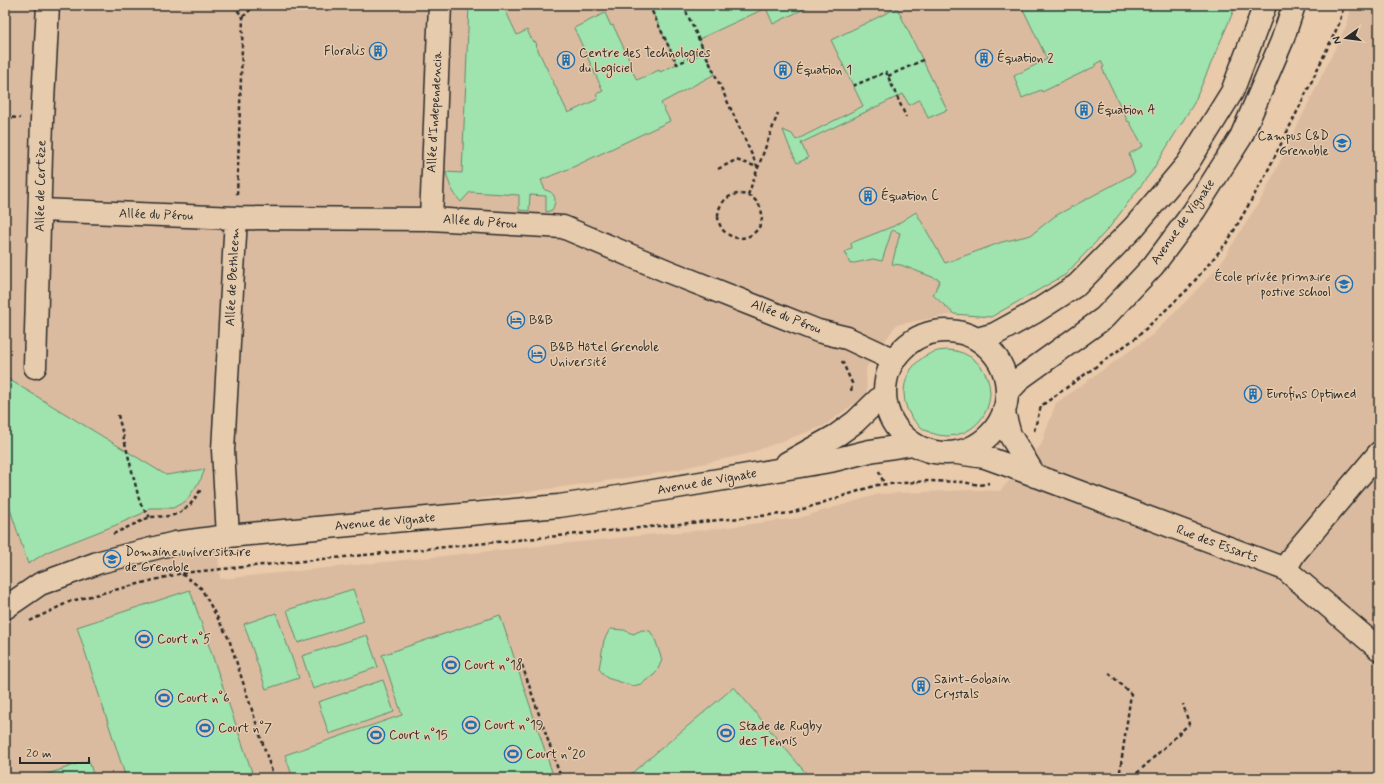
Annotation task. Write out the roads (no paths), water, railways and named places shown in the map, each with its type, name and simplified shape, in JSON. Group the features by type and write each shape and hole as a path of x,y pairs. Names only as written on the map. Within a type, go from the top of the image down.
{"street":[{"name":"Allée de Certèze","path":"35,367 42,120 48,5"},
{"name":"Allée d'Independencia","path":"431,219 440,5"},
{"path":"977,339 995,334 1008,327 1035,312 1077,285 1134,227 1188,163 1232,92 1265,5"},
{"name":"Avenue de Vignate","path":"1008,392 1022,377 1104,318 1153,266 1194,211 1241,136 1282,41 1294,5"},
{"name":"Allée du Pérou","path":"40,210 236,218 431,219 563,227 660,268 818,331 847,338 894,360"},
{"name":"Allée de Bethleem","path":"228,536 223,450 236,218"},
{"path":"955,331 967,334 977,339 990,349 999,361 1006,376 1008,392 1004,413 997,428 986,440 972,448 957,453 942,454 926,450 913,444 902,434 893,422 887,408 885,393 887,376 894,360 910,343 920,337 932,333 955,331"},
{"name":"Avenue de Vignate","path":"777,470 837,435 855,422 885,393"},
{"path":"1004,413 1010,435 1035,476"},
{"name":"Avenue de Vignate","path":"5,608 40,584 100,562 175,543 228,536 559,506 830,461 870,450 913,444"},
{"name":"Rue des Essarts","path":"957,453 985,457 1285,569 1379,649"},
{"path":"1285,569 1294,554 1379,453"}],"place":[{"name":"Floralis","path":"378,51"},
{"name":"Équation 2","path":"984,58"},
{"name":"Centre des Technologies du Logiciel","path":"566,60"},
{"name":"Équation 1","path":"783,70"},
{"name":"Équation A","path":"1084,110"},
{"name":"Campus C&D Grenoble","path":"1342,143"},
{"name":"Équation C","path":"868,196"},
{"name":"École privée primaire postive school","path":"1344,284"},
{"name":"B&B","path":"516,320"},
{"name":"B&B Hôtel Grenoble Université","path":"537,354"},
{"name":"Eurofins Optimed","path":"1253,394"},
{"name":"Domaine universitaire de Grenoble","path":"112,559"},
{"name":"Court n°5","path":"144,639"},
{"name":"Court n°18","path":"451,665"},
{"name":"Saint-Gobain Crystals","path":"921,686"},
{"name":"Court n°6","path":"164,698"},
{"name":"Court n°19","path":"471,725"},
{"name":"Court n°7","path":"205,728"},
{"name":"Stade de Rugby des Tennis","path":"726,733"},
{"name":"Court n°15","path":"376,735"},
{"name":"Court n°20","path":"513,754"}]}
